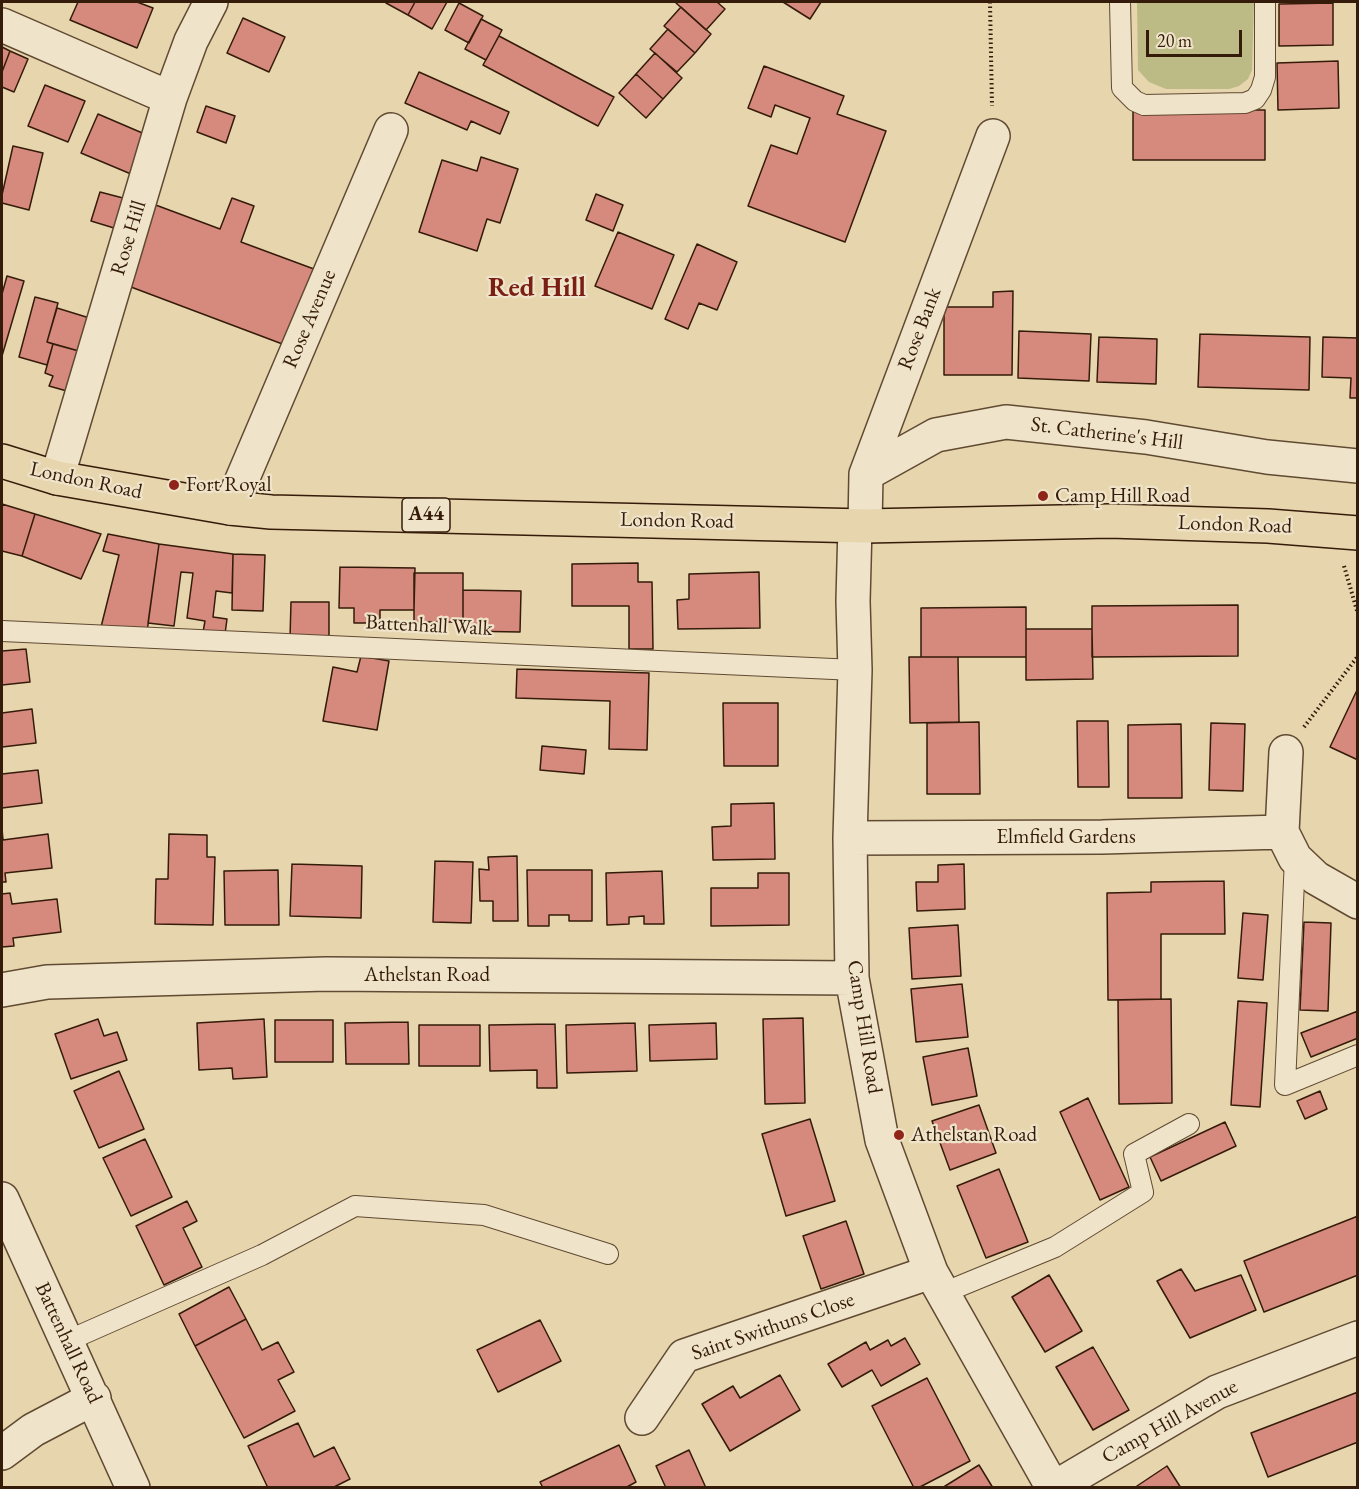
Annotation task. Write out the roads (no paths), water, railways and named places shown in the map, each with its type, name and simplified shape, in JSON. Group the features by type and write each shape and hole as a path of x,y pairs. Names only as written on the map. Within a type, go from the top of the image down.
{"main road":[{"name":"London Road","path":"2,461 57,478 230,508 271,512 860,526 1110,521 1268,526 1346,532"}],"street":[{"name":"Rose Hill","path":"57,478 171,98 191,40 211,2"},
{"path":"2,25 171,98"},
{"name":"Rose Avenue","path":"230,508 391,130"},
{"name":"Rose Bank","path":"860,526 866,474 993,136"},
{"name":"St. Catherine's Hill","path":"866,474 936,435 1006,422 1146,437 1267,457 1358,466"},
{"name":"Camp Hill Road","path":"860,526 853,601 855,670 850,838 852,978 882,1140 937,1282 1054,1488"},
{"path":"1286,752 1288,845 1316,878 1358,902"},
{"name":"Elmfield Gardens","path":"850,838 1102,837 1288,845"},
{"name":"Athelstan Road","path":"2,990 47,982 326,974 852,978"},
{"name":"Battenhall Road","path":"2,1199 133,1488"},
{"name":"Saint Swithuns Close","path":"642,1418 684,1356 937,1282"},
{"name":"Camp Hill Avenue","path":"1054,1488 1217,1392 1358,1338"},
{"path":"2,1453 33,1430 94,1398"}],"lane":[{"path":"1120,2 1122,88 1135,101 1144,105 1245,103 1255,99 1265,77 1265,2"},
{"name":"Battenhall Walk","path":"2,631 855,670"},
{"path":"1288,845 1285,1085 1358,1055"},
{"path":"937,1282 1055,1247 1143,1191 1134,1154 1189,1124"},
{"path":"68,1341 262,1255 355,1206 484,1215 608,1254"}],"place":[{"name":"Fort Royal","path":"174,485"},
{"name":"Camp Hill Road","path":"1043,496"},
{"name":"Athelstan Road","path":"899,1135"}],"district":[{"name":"Red Hill","path":"537,289"}]}
